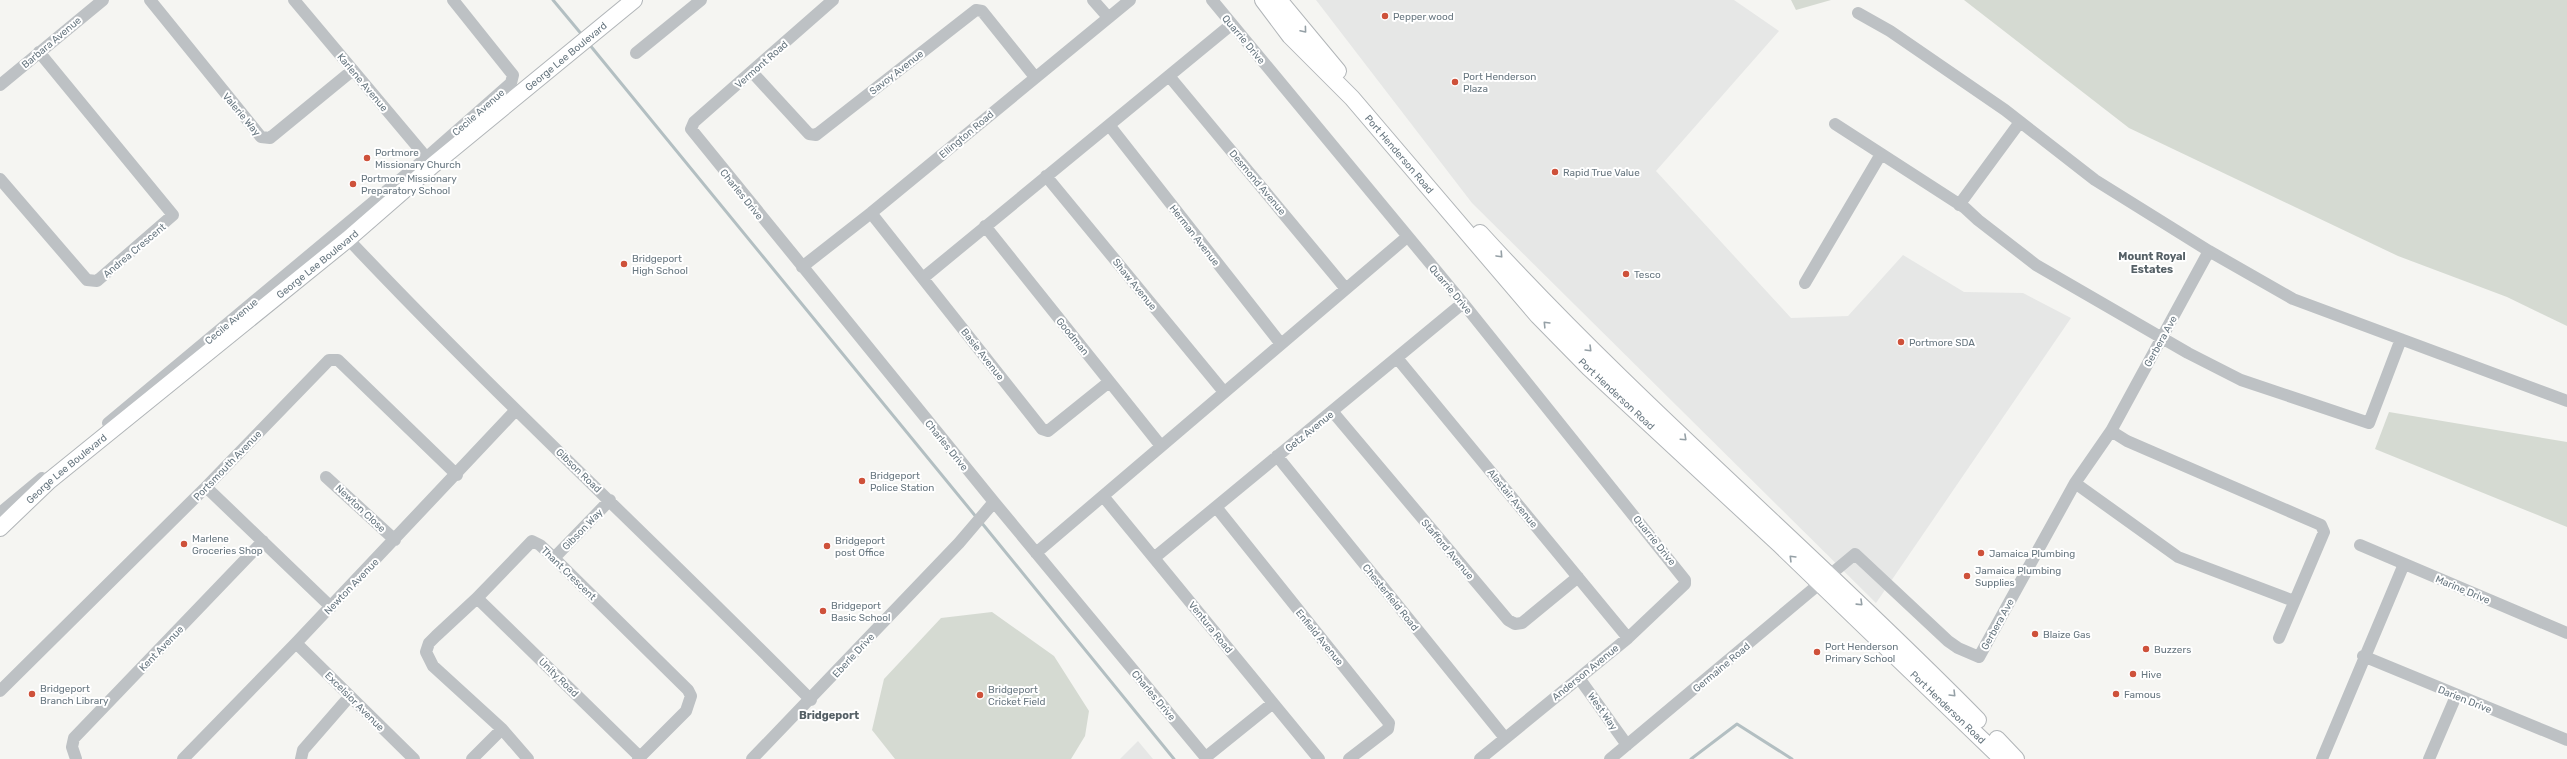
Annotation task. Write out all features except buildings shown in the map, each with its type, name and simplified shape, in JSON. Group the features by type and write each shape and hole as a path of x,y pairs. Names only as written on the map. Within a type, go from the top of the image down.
{"main road":[{"name":"George Lee Boulevard","path":"0,528 49,481 348,238 430,161 576,48 634,0"},
{"name":"Port Henderson Road","path":"1263,0 1290,36 1352,98 1451,217 1538,316 1589,368 1780,545 1826,581 2016,759"},
{"name":"Port Henderson Road","path":"1279,0 1460,212 1543,303 1826,581 2002,759"}],"street":[{"name":"Barbara Avenue","path":"0,85 102,0"},
{"name":"Valerie Way","path":"150,0 261,137 266,139 353,70"},
{"name":"Karlene Avenue","path":"294,0 430,161"},
{"name":"Cecile Avenue","path":"0,513 430,161 511,84 513,79 512,75 453,0"},
{"path":"636,53 701,0"},
{"name":"Vermont Road","path":"691,129 694,122 833,0"},
{"path":"1093,0 1108,17"},
{"name":"Ellington Road","path":"802,267 872,213 1130,0"},
{"name":"Quarrie Drive","path":"1212,0 1463,303 1685,580"},
{"name":"Savoy Avenue","path":"752,72 809,134 816,135 976,10 982,11 1035,77"},
{"path":"1858,13 1890,31 2020,122 2095,180 2209,252 2294,299 2567,401"},
{"path":"923,278 1232,24"},
{"name":"Andrea Crescent","path":"0,179 88,280 93,282 97,281 173,215 39,52"},
{"name":"Desmond Avenue","path":"1169,76 1346,289"},
{"path":"1959,204 2020,122"},
{"path":"1835,124 1959,204 2036,265 2162,338 2241,380 2366,423 2371,421 2401,339"},
{"name":"Herman Avenue","path":"1109,125 1281,344"},
{"name":"Charles Drive","path":"691,129 994,502 1206,758"},
{"path":"1805,283 1881,154"},
{"name":"Shaw Avenue","path":"1046,176 1224,392"},
{"name":"Basie Avenue","path":"872,213 1045,431 1109,382"},
{"name":"Goodman","path":"985,226 1160,446"},
{"path":"1036,553 1160,446 1408,237"},
{"name":"Gibson Road","path":"348,238 420,315 610,500 811,700"},
{"name":"Gerbera Ave","path":"1826,581 1855,554 1948,641 1958,648 1979,657 2075,483 2112,431 2209,252"},
{"name":"Getz Avenue","path":"1154,558 1463,303"},
{"name":"Alastair Avenue","path":"1397,358 1628,638"},
{"name":"Portsmouth Avenue","path":"0,691 206,487 329,360 338,360 457,475"},
{"name":"Newton Avenue","path":"184,759 457,475 516,410"},
{"name":"Stafford Avenue","path":"1332,411 1508,620 1515,624 1522,623 1578,577"},
{"path":"2112,431 2127,441 2321,525 2324,532 2278,638"},
{"name":"Chesterfield Road","path":"1277,456 1505,738"},
{"name":"Newton Close","path":"326,476 395,540"},
{"path":"2075,483 2178,558 2294,601"},
{"path":"206,487 331,607"},
{"name":"Ventura Road","path":"1103,496 1319,759"},
{"name":"Gibson Way","path":"554,558 610,500"},
{"name":"Eberle Drive","path":"752,759 811,700 994,502"},
{"name":"Enfield Avenue","path":"1216,507 1389,723 1388,729 1349,759"},
{"name":"Kent Avenue","path":"76,759 72,746 74,738 263,541"},
{"name":"Thant Crescent","path":"528,759 502,729 433,666 426,652 436,636 477,598 528,542 536,542 554,558 683,685 691,696 686,711 639,758"},
{"name":"Marine Drive","path":"2360,545 2567,633"},
{"path":"2322,759 2363,656 2404,564"},
{"name":"Anderson Avenue","path":"1480,759 1628,638 1685,584 1685,580"},
{"name":"Germaine Road","path":"1610,759 1826,581"},
{"name":"Unity Road","path":"477,598 639,758"},
{"name":"Excelsior Avenue","path":"296,643 414,759"},
{"name":"Darien Drive","path":"2363,656 2456,696 2567,740"},
{"name":"West Way","path":"1579,678 1627,745"},
{"path":"301,759 303,750 350,696"},
{"path":"2429,759 2456,696"},
{"path":"1206,758 1273,703"},
{"path":"472,759 502,729"}],"shaded area":[{"path":"1316,0 1734,0 1779,31 1656,171 1791,318 1848,316 1903,255 1964,292 2023,293 2071,318 1876,603 1472,203"},
{"path":"1791,0 1831,0 1796,10"},
{"path":"1964,0 2567,0 2567,326 2507,297 2398,256 2129,128"},
{"path":"2389,412 2567,442 2567,527 2375,449"},
{"name":"Bridgeport Cricket Field","path":"992,612 1054,656 1089,711 1085,736 1071,759 895,759 872,730 884,679 941,618"},
{"path":"1138,741 1153,759 1120,759"}],"waterway":[{"path":"553,0 583,36"},
{"path":"589,44 977,518"},
{"path":"981,522 1174,759"},
{"path":"1691,759 1737,724 1792,759"}],"place":[{"name":"Pepper wood","path":"1385,16"},
{"name":"Port Henderson Plaza","path":"1455,82"},
{"name":"Portmore Missionary Church","path":"367,158"},
{"name":"Rapid True Value","path":"1555,172"},
{"name":"Portmore Missionary Preparatory School","path":"353,184"},
{"name":"Bridgeport High School","path":"624,264"},
{"name":"Tesco","path":"1626,274"},
{"name":"Portmore SDA","path":"1901,342"},
{"name":"Bridgeport Police Station","path":"862,481"},
{"name":"Marlene Groceries Shop","path":"184,544"},
{"name":"Bridgeport post Office","path":"827,546"},
{"name":"Jamaica Plumbing","path":"1981,553"},
{"name":"Jamaica Plumbing Supplies","path":"1967,576"},
{"name":"Bridgeport Basic School","path":"823,611"},
{"name":"Blaize Gas","path":"2035,634"},
{"name":"Buzzers","path":"2146,649"},
{"name":"Port Henderson Primary School","path":"1817,652"},
{"name":"Hive","path":"2133,674"},
{"name":"Bridgeport Branch Library","path":"32,694"},
{"name":"Famous","path":"2116,694"},
{"name":"Bridgeport Cricket Field","path":"980,695"}],"district":[{"name":"Mount Royal Estates","path":"2152,262"},
{"name":"Bridgeport","path":"829,715"}]}
